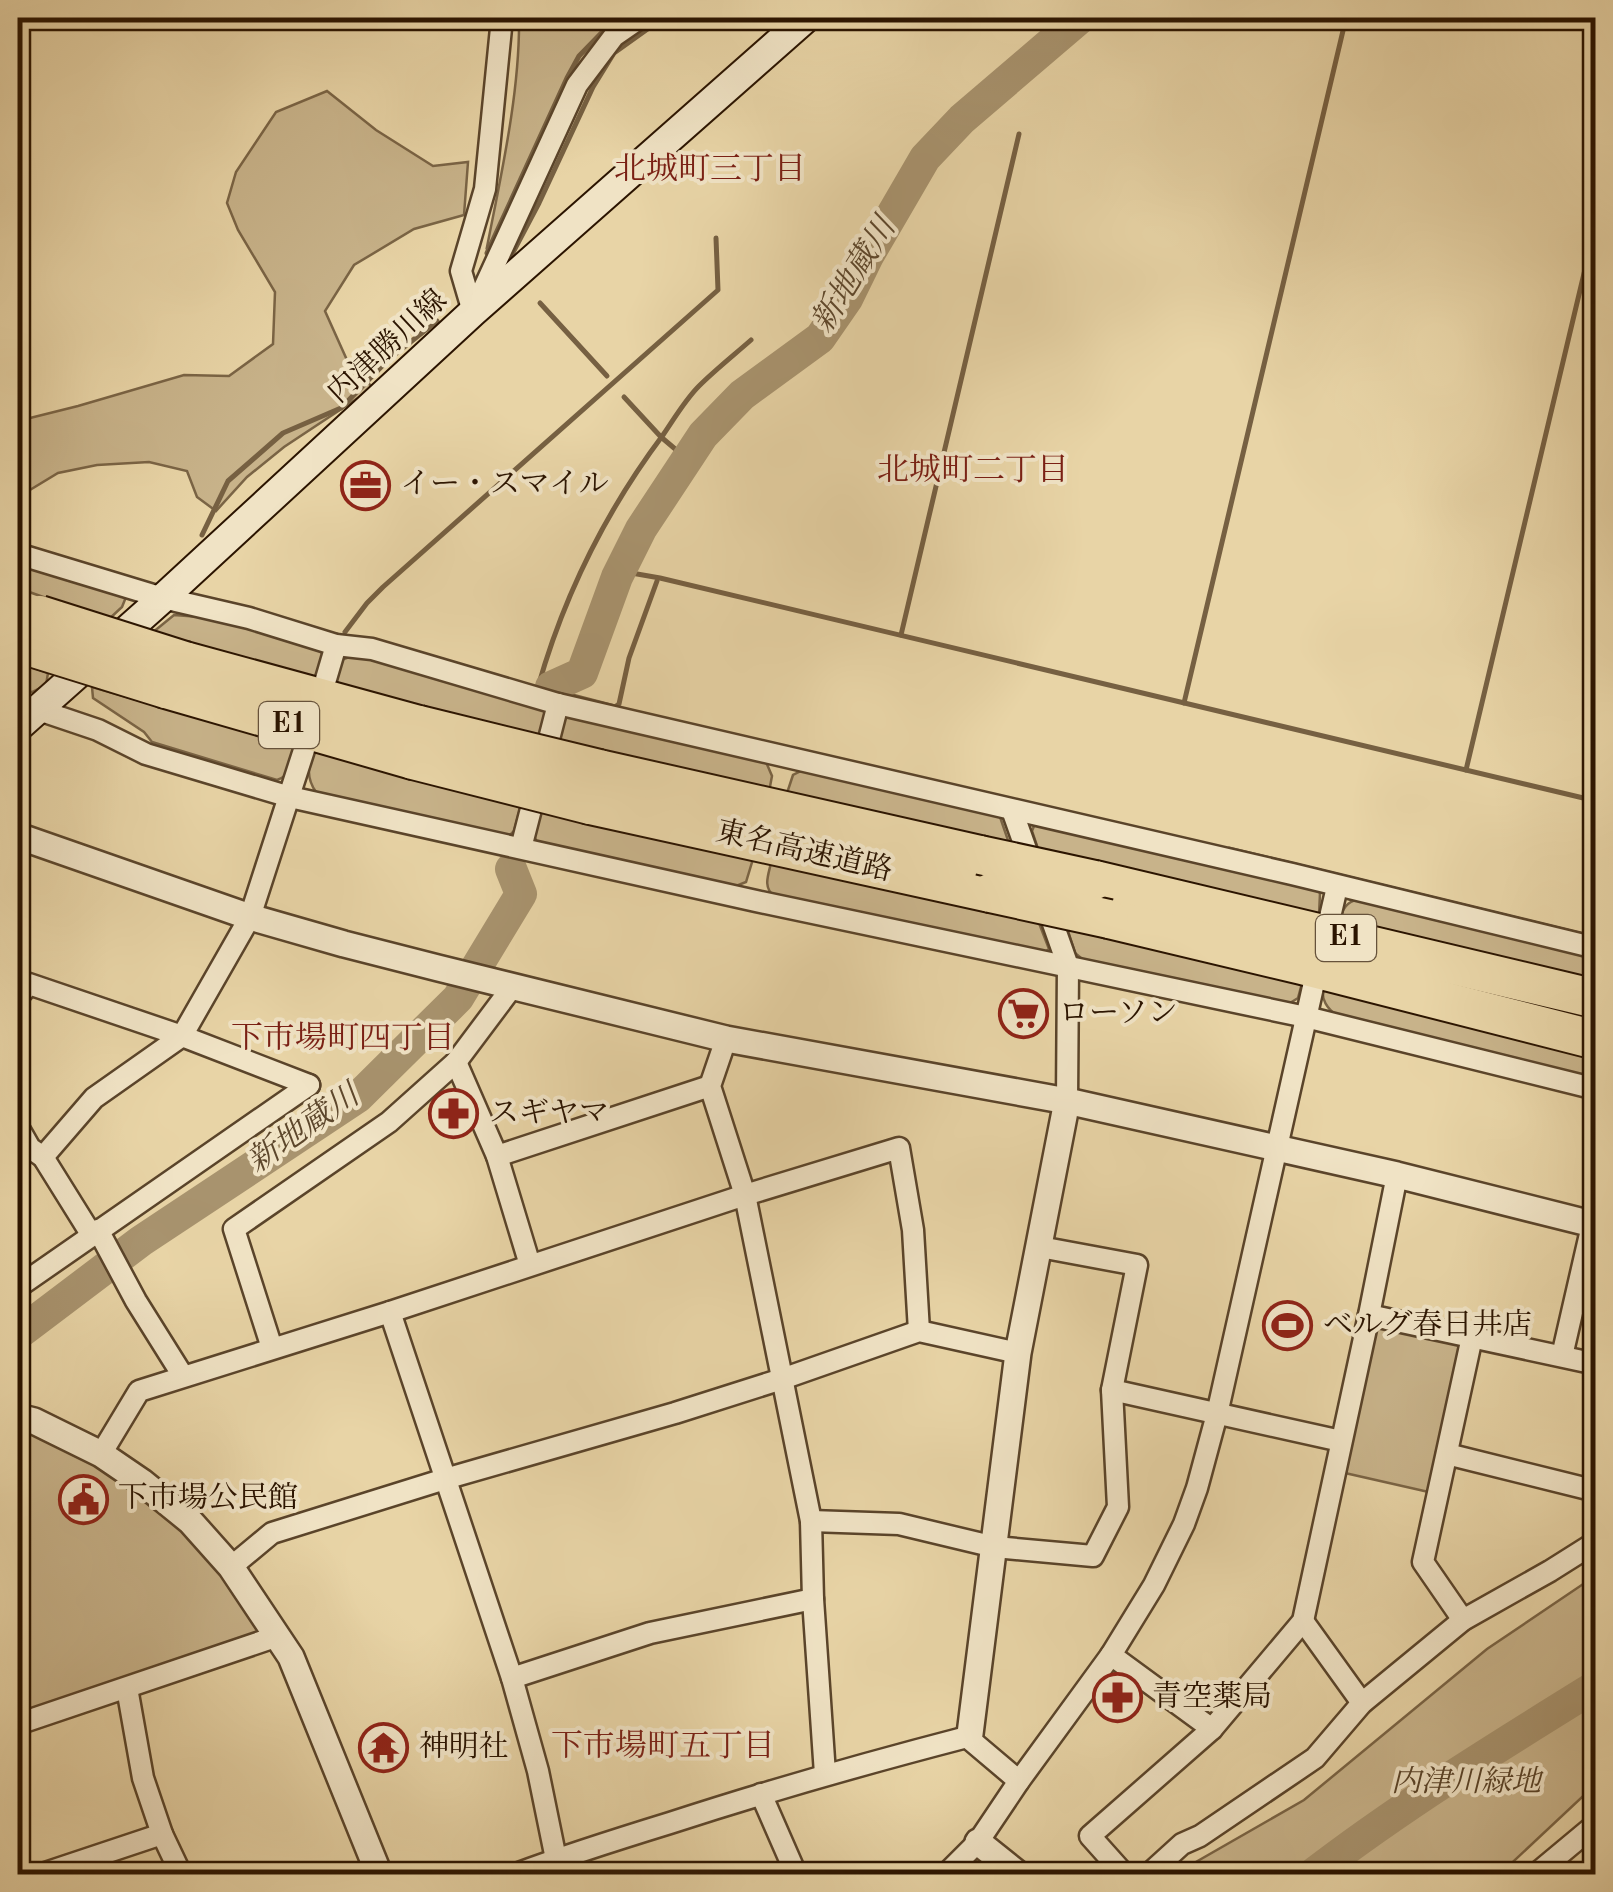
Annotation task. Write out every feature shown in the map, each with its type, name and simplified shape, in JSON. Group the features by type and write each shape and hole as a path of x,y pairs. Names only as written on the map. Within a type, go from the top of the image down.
{"highway":[{"name":"東名高速道路","path":"25,622 175,675 416,742 990,893 1302,965 1596,1040"},
{"name":"東名高速道路","path":"595,787 980,855 1596,999"}],"main road":[{"name":"内津勝川線","path":"24,714 164,598 473,312 806,18"}],"street":[{"path":"473,312 461,272 485,188 502,18"},
{"path":"473,312 577,85 614,36 640,18"},
{"path":"18,554 336,645 372,648 558,704 1596,948"},
{"path":"326,679 336,645"},
{"path":"520,848 558,704"},
{"path":"24,714 98,730 146,754 290,797 756,901 1306,1016 1596,1089"},
{"path":"30,1154 94,1098 182,1036 250,917 304,750"},
{"path":"968,1735 1018,1354 1067,1101 1068,966 1012,810"},
{"path":"18,836 250,917 344,944 726,1039 1067,1101 1594,1219 1562,1356"},
{"path":"1330,917 1337,887"},
{"path":"18,997 29,984 310,1084 18,1287"},
{"path":"272,1348 234,1229 389,1122 456,1062 508,985"},
{"path":"946,1874 978,1842 1111,1655 1154,1585 1184,1524 1217,1414 1314,987"},
{"path":"726,1039 710,1086 745,1194 811,1521 812,1598 825,1774"},
{"path":"456,1062 497,1156 530,1264"},
{"path":"497,1156 710,1086"},
{"path":"18,1127 30,1154 95,1232 183,1376"},
{"path":"101,1454 139,1390 899,1148 913,1230 919,1331"},
{"path":"1124,1874 1090,1836 1212,1729 1303,1620 1397,1174"},
{"path":"811,1521 899,1524 995,1546 1093,1556 1118,1507 1112,1390 1137,1264 1040,1247"},
{"path":"390,1312 512,1678 538,1771 556,1859"},
{"path":"1369,1314 1596,1364"},
{"path":"231,1567 272,1533 782,1379 919,1331 1018,1354"},
{"path":"1463,1620 1423,1562 1472,1337"},
{"path":"1112,1390 1341,1441"},
{"path":"18,1417 101,1454 142,1482 190,1520 231,1567 292,1657 379,1874"},
{"path":"1447,1454 1596,1490"},
{"path":"1150,1874 1182,1844 1200,1836 1315,1758 1362,1703 1463,1620 1596,1542"},
{"path":"512,1678 650,1634 812,1598"},
{"path":"1303,1620 1362,1703"},
{"path":"18,1724 278,1636"},
{"path":"1111,1655 1212,1729"},
{"path":"127,1688 142,1778 181,1874"},
{"path":"516,1874 825,1774 968,1735"},
{"path":"968,1735 1020,1780"},
{"path":"761,1794 796,1874"},
{"path":"1536,1874 1596,1824"},
{"path":"42,1874 162,1834"},
{"path":"978,1842 1018,1874"}],"green space":[{"path":"519,18 624,18 596,44 571,79 492,244 487,247 513,104"},
{"path":"327,91 376,130 433,166 468,162 464,215 414,229 354,265 325,311 347,360 373,388 284,447 247,477 216,511 197,497 187,471 149,462 97,465 58,473 20,496 18,505 18,421 184,375 229,376 273,344 275,292 238,230 227,203 236,172 276,112"},
{"path":"18,561 126,597 122,607 108,620 18,588"},
{"path":"174,615 240,620 314,641 323,655 320,680 152,633"},
{"path":"358,654 542,706 545,712 539,738 330,684 341,660"},
{"path":"18,662 48,673 46,685 32,692 18,690"},
{"path":"92,687 300,747 290,771 277,780 152,742 144,732 93,698"},
{"path":"562,714 766,762 772,776 769,792 555,743"},
{"path":"313,749 521,805 514,831 508,837 316,792 309,771"},
{"path":"809,770 999,814 1010,846 786,796 793,775"},
{"path":"540,809 753,859 746,882 736,886 537,843 533,833"},
{"path":"1040,823 1310,884 1320,893 1319,915 1039,852 1032,831"},
{"path":"771,863 1039,923 1049,949 1045,952 774,896 767,885"},
{"path":"1364,897 1595,954 1595,982 1340,918 1348,904"},
{"path":"1067,928 1302,983 1298,998 1281,1004 1087,963 1075,953"},
{"path":"1323,987 1595,1057 1595,1082 1337,1016 1325,1003"},
{"path":"1381,1328 1465,1345 1433,1493 1345,1473 1375,1331"},
{"path":"18,1429 102,1470 157,1509 204,1552 261,1633 18,1713"},
{"name":"内津川緑地","path":"1595,1576 1595,1785 1500,1874 1175,1874 1304,1800 1487,1649"}],"waterway":[{"path":"487,253 579,56 616,18"},
{"path":"509,260 593,87 614,53 663,18"},
{"name":"新地蔵川","path":"551,687 582,673 617,577 641,529 703,435 742,395 820,338 847,299 925,158 962,119 1080,18"},
{"path":"1184,703 1346,18"},
{"path":"901,635 1019,134"},
{"path":"1466,770 1596,223"},
{"path":"345,632 383,587 718,290 716,238"},
{"path":"540,303 607,376"},
{"path":"202,535 228,481 283,433 341,408 389,359 437,321"},
{"path":"657,581 629,658 619,704 615,707 538,687 574,587 623,494 694,391 751,340"},
{"path":"624,397 687,459"},
{"path":"620,571 1596,801"},
{"path":"1229,849 1596,938"},
{"name":"新地蔵川","path":"18,1334 141,1241 358,1097 458,998 521,894 511,869"},
{"path":"1313,1874 1417,1800 1596,1686"}],"place":[{"name":"イー・スマイル","path":"365,485"},
{"name":"ローソン","path":"1024,1014"},
{"name":"スギヤマ","path":"454,1114"},
{"name":"ベルグ春日井店","path":"1288,1326"},
{"name":"下市場公民館","path":"83,1499"},
{"name":"青空薬局","path":"1117,1698"},
{"name":"神明社","path":"384,1748"}],"district":[{"name":"北城町三丁目","path":"710,171"},
{"name":"北城町二丁目","path":"973,472"},
{"name":"下市場町四丁目","path":"343,1040"},
{"name":"下市場町五丁目","path":"663,1748"}]}
